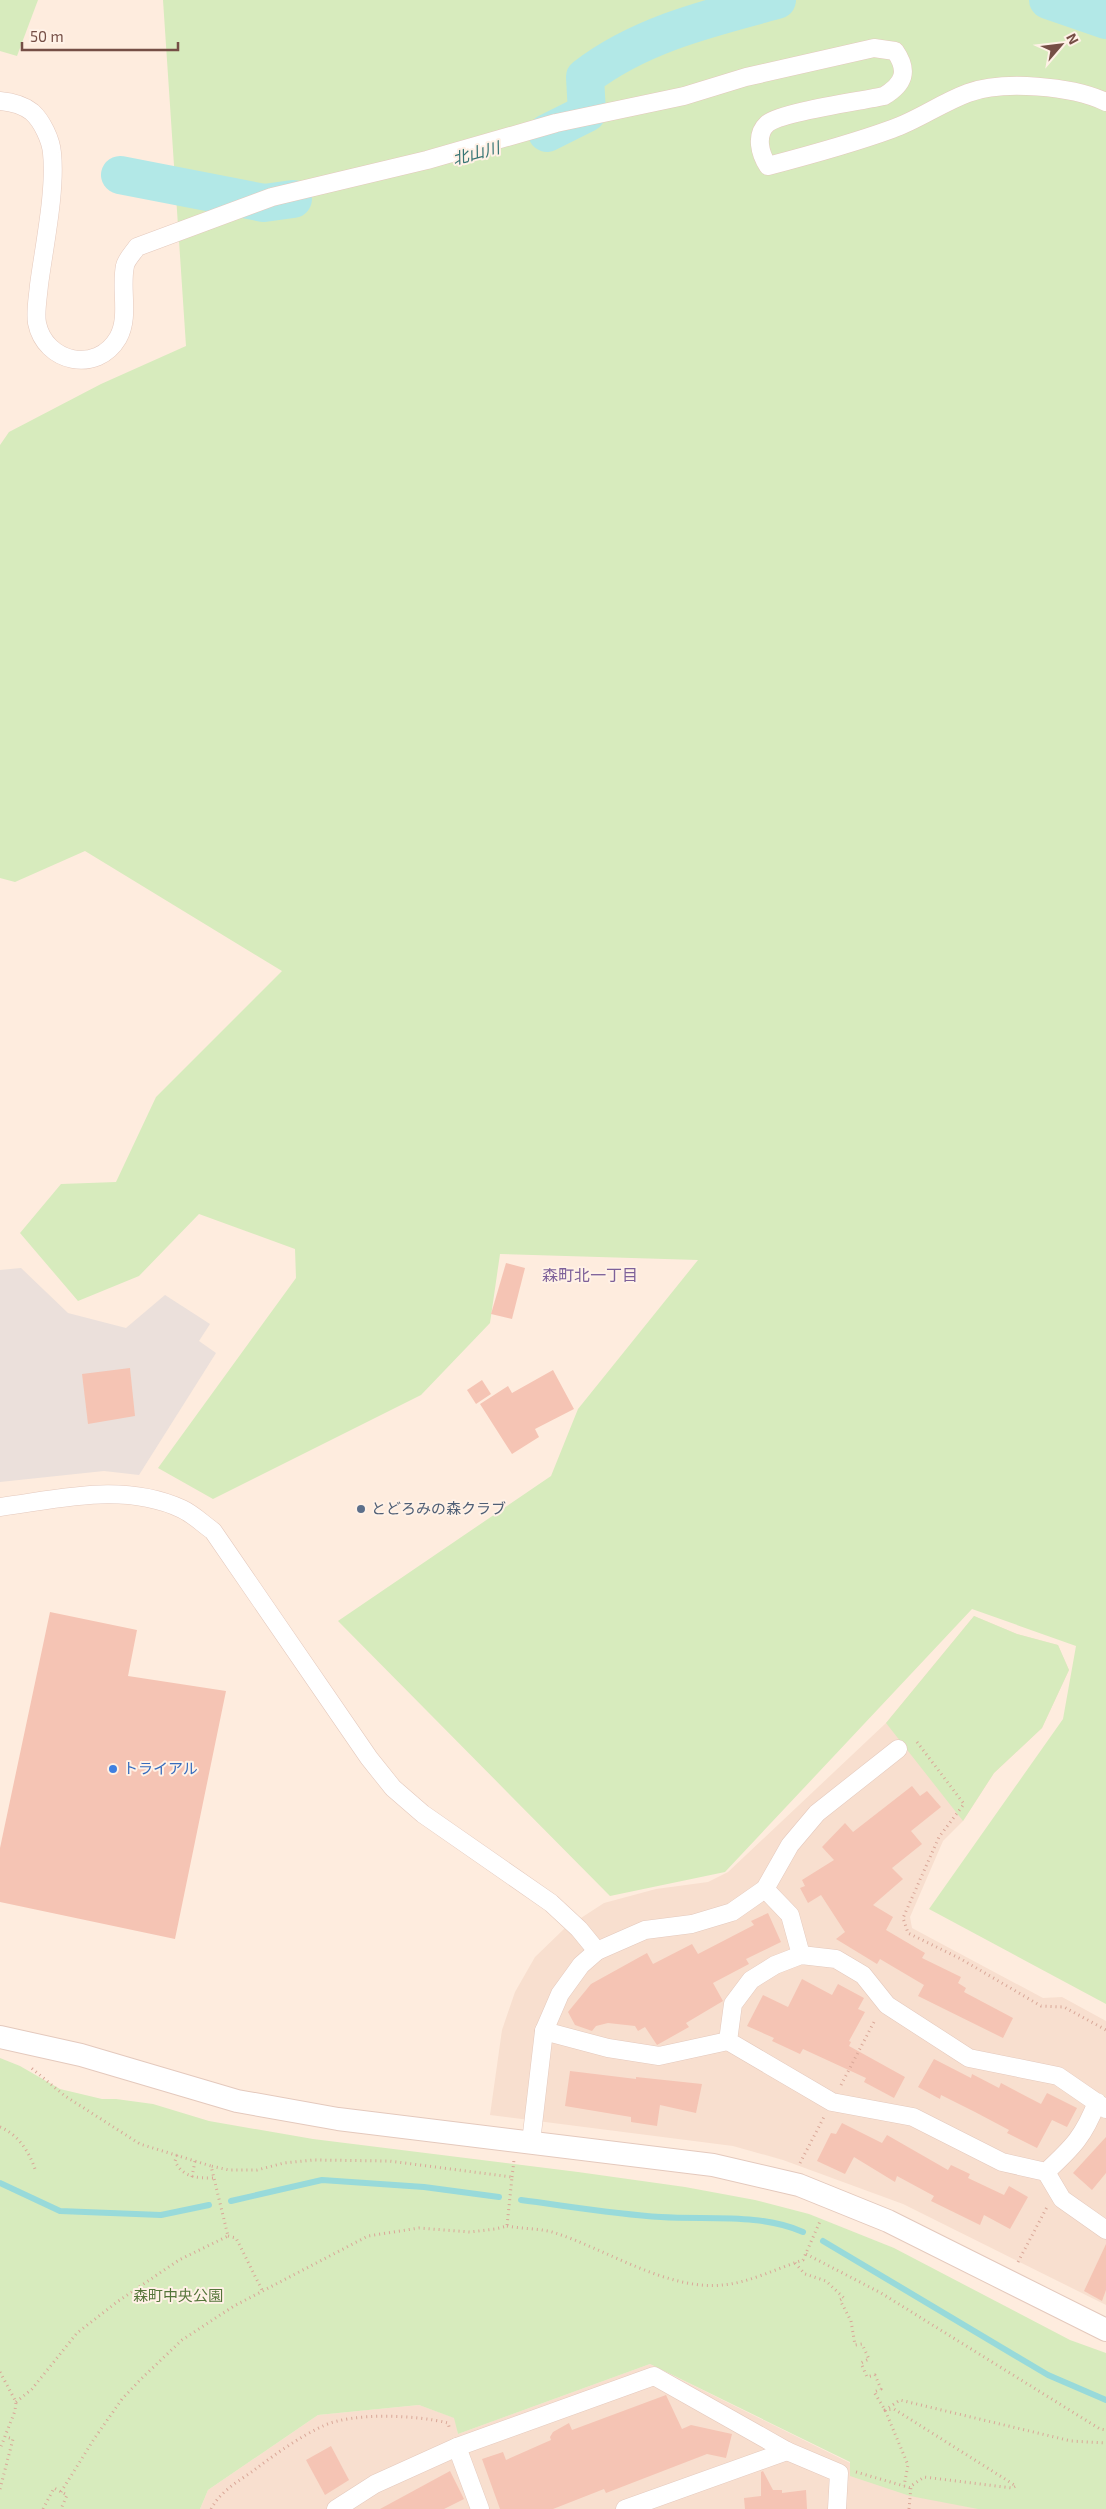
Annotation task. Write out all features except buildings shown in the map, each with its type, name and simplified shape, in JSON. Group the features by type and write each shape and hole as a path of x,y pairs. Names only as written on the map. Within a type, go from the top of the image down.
{"street":[{"path":"0,101 14,103 32,112 45,131 52,152 52,181 38,300 37,324 48,346 64,358 83,360 102,354 118,338 123,318 125,264 137,247 272,197 427,160 556,123 684,96 746,77 874,48 895,51 904,63 902,77 896,89 884,96 787,116 768,123 760,133 761,155 768,166 855,143 896,128 968,93 997,87 1063,90 1106,102"},
{"path":"0,1507 106,1492 144,1495 183,1509 213,1531 369,1758 393,1788 422,1814 551,1903 579,1929 596,1951"},
{"path":"532,2142 544,2031 560,1994 581,1965 596,1951 645,1930 692,1924 732,1912 765,1890 790,1845 817,1813 898,1749"},
{"path":"765,1890 790,1915 801,1955"},
{"path":"728,2041 734,2004 751,1980 775,1965 801,1955 836,1960 863,1976 887,2005 969,2058 1058,2076 1102,2105 1071,2148 1046,2172"},
{"path":"544,2031 608,2048 659,2056 691,2047 728,2041 832,2102 913,2117 1002,2162 1046,2172 1062,2199 1106,2230"},
{"path":"0,2037 81,2055 237,2101 338,2119 712,2165 799,2185 888,2221 1106,2330"},
{"path":"336,2509 375,2484 457,2447 654,2376 787,2450 839,2473 837,2509"},
{"path":"457,2447 480,2509"},
{"path":"625,2509 787,2450"}],"path":[{"path":"898,1749 912,1737 964,1804 939,1837 903,1918 908,1933 960,1959 1041,2006 1064,2007 1106,2030"},
{"path":"27,2064 64,2096 140,2144 211,2166 229,2170 257,2170 284,2163 314,2160 389,2161 512,2177"},
{"path":"0,2127 18,2140 31,2156 36,2172"},
{"path":"177,2155 175,2161 180,2170 192,2177 214,2178"},
{"path":"507,2226 514,2157"},
{"path":"192,2177 195,2161"},
{"path":"211,2166 228,2236"},
{"path":"1015,2267 1056,2189"},
{"path":"61,2492 75,2467 122,2399 159,2359 182,2340 234,2306 368,2236 419,2228 470,2232 507,2226 551,2232 604,2252 629,2264 665,2276 696,2284 722,2285 736,2283 803,2260 821,2219"},
{"path":"0,2449 16,2402 32,2389 77,2334 117,2302 179,2260 228,2236 236,2238 263,2292"},
{"path":"806,2254 881,2293 1100,2429 1106,2430"},
{"path":"795,2263 805,2274 826,2281 844,2298 840,2300 852,2321 855,2345 862,2344 869,2360 861,2363 867,2377 875,2375 881,2389 874,2392 885,2410 908,2465 904,2486"},
{"path":"0,2372 16,2402"},
{"path":"885,2410 900,2400 1062,2439 1106,2444"},
{"path":"885,2410 894,2409 1016,2486 1012,2488 924,2477 911,2488 909,2509"},
{"path":"211,2509 221,2494 270,2458 324,2425 343,2420 401,2416 428,2418 448,2423 457,2447"},
{"path":"0,2489 13,2439 6,2436"},
{"path":"850,2470 911,2488"},
{"path":"44,2509 54,2488 67,2495 61,2509"}],"shaded area":[{"path":"21,1268 68,1313 126,1328 165,1295 210,1324 199,1341 216,1353 139,1475 104,1471 0,1482 0,1270"},
{"path":"974,1616 1017,1634 1058,1645 1069,1670 1042,1728 994,1773 963,1821 943,1841 910,1917 912,1928 1043,1998 1062,1997 1106,2021 1106,2305 903,2204 783,2160 733,2146 490,2115 502,2030 515,1992 535,1957 564,1929 604,1903 656,1889 708,1882 728,1872 886,1723"},
{"path":"650,2364 850,2463 979,2509 200,2509 208,2490 318,2415 419,2405 455,2418 458,2434"}],"green space":[{"path":"0,0 38,0 17,56 0,51"},
{"path":"163,0 1106,0 1106,2004 929,1909 1063,1719 1076,1646 972,1609 725,1872 610,1896 338,1621 551,1476 578,1409 698,1260 500,1254 490,1323 421,1395 213,1499 158,1468 296,1278 295,1249 199,1214 139,1276 78,1301 20,1233 61,1184 116,1182 156,1097 282,971 85,851 15,882 0,878 0,445 9,432 101,384 186,346"},
{"path":"974,1616 1017,1634 1058,1645 1069,1670 1042,1728 994,1773 963,1821 886,1723"},
{"name":"森町中央公園","path":"0,2058 20,2066 60,2089 102,2099 153,2104 209,2121 313,2139 578,2172 685,2187 755,2200 809,2214 894,2248 1070,2340 1106,2353 1106,2509 978,2509 910,2496 850,2476 850,2462 650,2364 458,2434 454,2418 419,2405 318,2415 208,2490 200,2509 0,2509"}],"waterway":[{"name":"北山川","path":"547,133 587,113 585,77 629,49 677,29 777,0"},
{"name":"北山川","path":"1048,0 1106,20"},
{"name":"北山川","path":"120,175 264,203 293,199"},
{"path":"231,2201 322,2180 424,2187 499,2197"},
{"path":"0,2183 60,2211 161,2215 209,2205"},
{"path":"521,2200 643,2216 734,2218 770,2222 803,2232"},
{"path":"823,2241 1048,2375 1106,2400"}],"place":[{"name":"とどろみの森クラブ","path":"361,1509"},
{"name":"トライアル","path":"113,1769"}],"district":[{"name":"森町北一丁目","path":"590,1275"}]}
